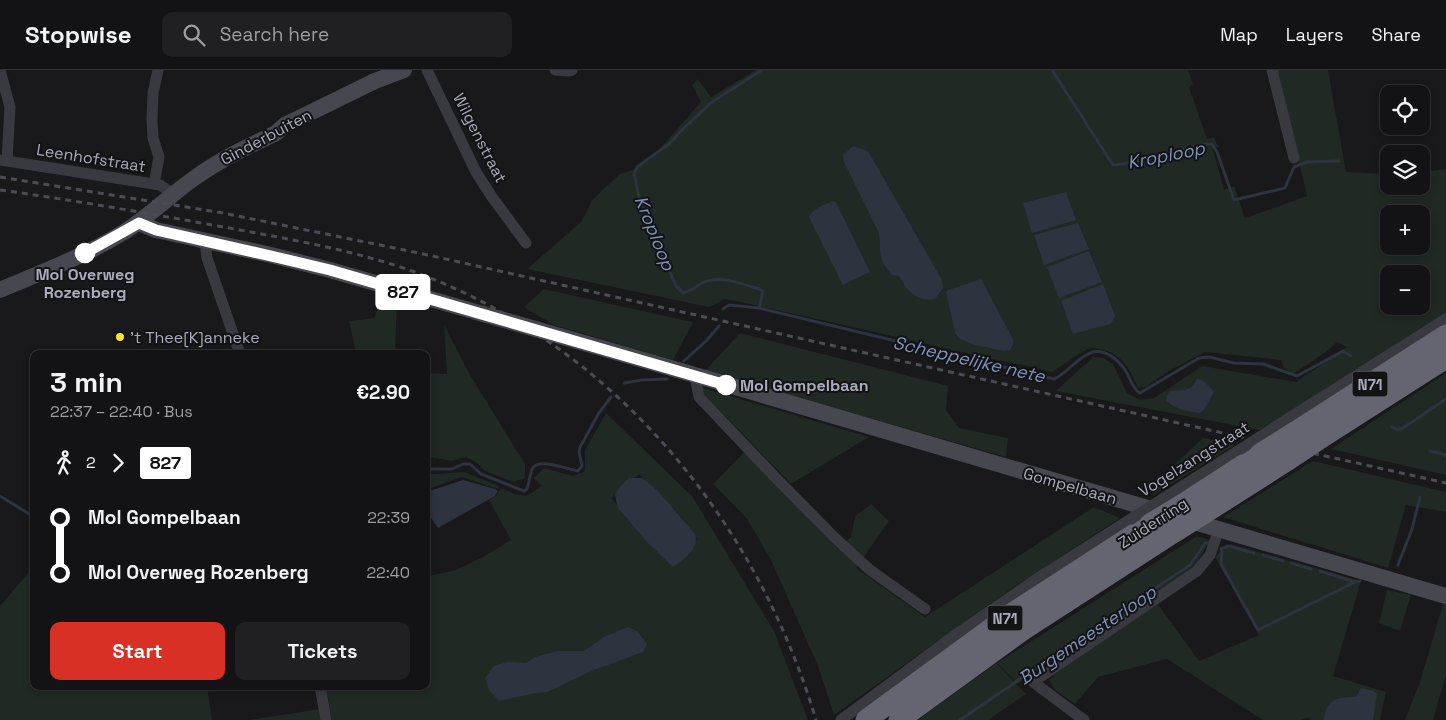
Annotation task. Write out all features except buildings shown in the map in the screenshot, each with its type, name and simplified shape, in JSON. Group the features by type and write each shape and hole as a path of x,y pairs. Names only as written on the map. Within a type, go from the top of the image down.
{"highway":[{"name":"Zuiderring","path":"866,720 1141,522 1285,430 1446,335"},
{"name":"Zuiderring","path":"898,720 1024,630 1446,358"}],"street":[{"path":"0,70 10,107 3,161"},
{"path":"154,184 159,157 152,120 153,93 158,70"},
{"name":"Ginderbuiten","path":"0,290 85,253 139,223 173,194 210,167 276,133 285,125 376,81 404,70"},
{"name":"Wilgenstraat","path":"427,70 476,172 526,243"},
{"path":"556,70 572,70"},
{"path":"1272,70 1294,158"},
{"name":"Leenhofstraat","path":"3,161 154,184 165,187 173,194"},
{"name":"Gompelbaan","path":"139,223 156,230 330,270 1446,596"},
{"path":"205,241 207,258 239,350"},
{"name":"Vogelzangstraat","path":"1285,430 1446,319"},
{"path":"695,376 699,397 834,537 870,570 925,609"},
{"name":"Vogelzangstraat","path":"841,720 958,633 1038,578 1141,522"},
{"path":"1084,720 1033,682 1197,571 1210,555 1219,529"},
{"path":"321,690 326,720"}],"shaded area":[{"path":"756,70 1188,70 1193,84 1189,87 1207,139 1214,137 1218,147 1213,149 1224,190 1234,186 1245,218 1307,196 1277,70 1328,70 1346,172 1380,174 1380,195 1430,195 1430,171 1446,169 1446,314 1259,430 1056,391 1093,357 1103,358 1113,364 1127,393 1140,400 1154,398 1202,366 1296,382 1347,347 1337,342 1326,352 1293,374 1284,368 1281,360 1205,352 1167,372 1146,387 1138,388 1129,369 1121,359 1110,352 1097,349 1088,349 1052,372 725,299 709,307 527,269 581,222 593,199 620,174 633,170 650,160 701,102 692,85 698,79 711,97"},
{"path":"544,289 693,322 673,360 554,325 524,307"},
{"path":"383,296 397,300 395,350 355,350 349,321 374,318"},
{"path":"444,325 470,375 525,464 525,478 514,482 485,471 477,463 466,457 452,461 430,457 430,373 447,374"},
{"path":"740,333 948,386 946,410 959,428 1008,438 1006,457 705,371"},
{"path":"1446,373 1446,475 1331,449"},
{"path":"703,387 869,437 791,484 703,393"},
{"path":"606,413 692,496 774,631 808,720 332,720 327,690 430,690 430,576 456,570 511,540 489,500 496,496 501,488 526,496 542,486 534,478 544,468 573,476 585,471 585,450","holes":["639,474 697,539 673,567 611,498"]},
{"path":"1203,438 1235,445 1152,496 1161,477"},
{"path":"744,452 838,549 851,537 855,516 871,504 889,521 856,568 925,617 1094,507 1120,518 1011,589 834,715 818,666 771,560 747,519 713,484"},
{"path":"1313,461 1446,492 1446,512 1406,505 1388,568 1223,517"},
{"path":"430,472 433,474 464,472 499,486 498,489 462,477 430,489"},
{"path":"1197,536 1210,540 1196,564 1188,571 1018,684 997,663"},
{"path":"1231,544 1361,581 1333,676 1386,692 1380,720 1310,720 1309,717 1300,720 1263,720 1167,659 1098,677 1075,704 1055,690 1049,680 1055,674 1157,603 1199,661 1259,635 1215,557 1222,549"},
{"path":"30,571 30,690 208,690 212,720 0,720 0,606"},
{"path":"1387,590 1411,595 1400,631 1379,623"},
{"path":"1443,604 1446,604 1446,675 1433,720 1405,720 1420,682"},
{"path":"996,663 1026,694 988,720 918,720"},
{"path":"320,709 322,720 249,720"}],"water":[{"path":"853,146 868,151 942,280 943,288 935,299 923,299 913,294 899,276 892,275 883,262 880,254 878,231 844,162 843,155"},
{"path":"1066,192 1076,220 1032,233 1023,203"},
{"path":"833,201 836,202 870,272 843,285 809,217 816,209"},
{"path":"1078,223 1089,249 1044,265 1034,235"},
{"path":"1089,251 1102,282 1059,298 1047,267"},
{"path":"981,279 1013,339 1013,345 1010,350 1004,351 975,345 960,339 955,333 946,292"},
{"path":"1103,284 1115,316 1111,324 1073,334 1061,301"},
{"path":"1198,378 1206,383 1214,392 1204,410 1199,413 1177,408 1166,400 1169,391 1185,390 1192,387"},
{"path":"629,478 642,478 657,490 695,534 695,545 690,554 673,567 648,543 618,508 615,495"},
{"path":"463,480 498,491 495,496 438,528 430,517 430,491"},
{"path":"628,627 637,631 647,644 643,652 594,670 547,692 499,701 489,690 485,678 494,666 507,662 526,663 535,657 558,651 584,651 604,637"},
{"path":"1361,688 1374,691 1377,694 1373,720 1324,720 1330,703 1338,699 1356,697"}],"waterway":[{"name":"Kroploop","path":"759,308 763,291 739,283 717,279 710,280 683,293 676,286 641,205 634,174 637,167 669,144 712,102 762,70"},
{"name":"Kroploop","path":"1052,70 1113,165 1212,144 1217,152 1234,200 1285,188 1294,167 1307,162 1339,161"},
{"name":"Scheppelijke nete","path":"723,309 729,305 759,308 1054,379 1088,354 1102,352 1111,356 1119,363 1127,373 1135,389 1140,393 1199,358 1209,357 1234,363 1263,364 1297,376 1343,351 1351,356"},
{"name":"Scheppelijke nete","path":"684,361 719,326"},
{"name":"Scheppelijke nete","path":"624,383 667,379"},
{"name":"Scheppelijke nete","path":"430,468 452,469 463,464 470,464 481,474 524,491 527,489 532,469 540,464 560,466 578,471 582,466 579,452 580,447 599,413 611,397"},
{"name":"Scheppelijke nete","path":"1392,427 1398,430 1403,428 1446,399"},
{"name":"Burgemeesterloop","path":"1430,451 1446,455"},
{"name":"Scheppelijke nete","path":"0,496 30,515"},
{"name":"Burgemeesterloop","path":"1398,565 1412,529 1420,497"},
{"name":"Burgemeesterloop","path":"960,720 1190,565 1205,543 1207,543"},
{"path":"1254,553 1228,546 1221,549 1221,564 1258,630 1355,582"},
{"name":"Burgemeesterloop","path":"1263,555 1283,561"},
{"name":"Burgemeesterloop","path":"1291,563 1311,569"},
{"name":"Burgemeesterloop","path":"1320,571 1355,582 1360,581"}],"railway":[{"path":"0,177 223,213 419,253 1446,483"},
{"path":"0,190 82,202 218,226 365,256 412,271 485,303 551,344 612,392 667,448 715,509 756,575 790,646 816,720"}],"bus line":[{"name":"827","path":"85,253 139,223 156,230 330,270 726,385"}],"place":[{"name":"Mol Overweg Rozenberg","path":"85,253"},
{"name":"'t Thee[K]anneke","path":"120,337"},
{"name":"Mol Gompelbaan","path":"726,385"}]}
